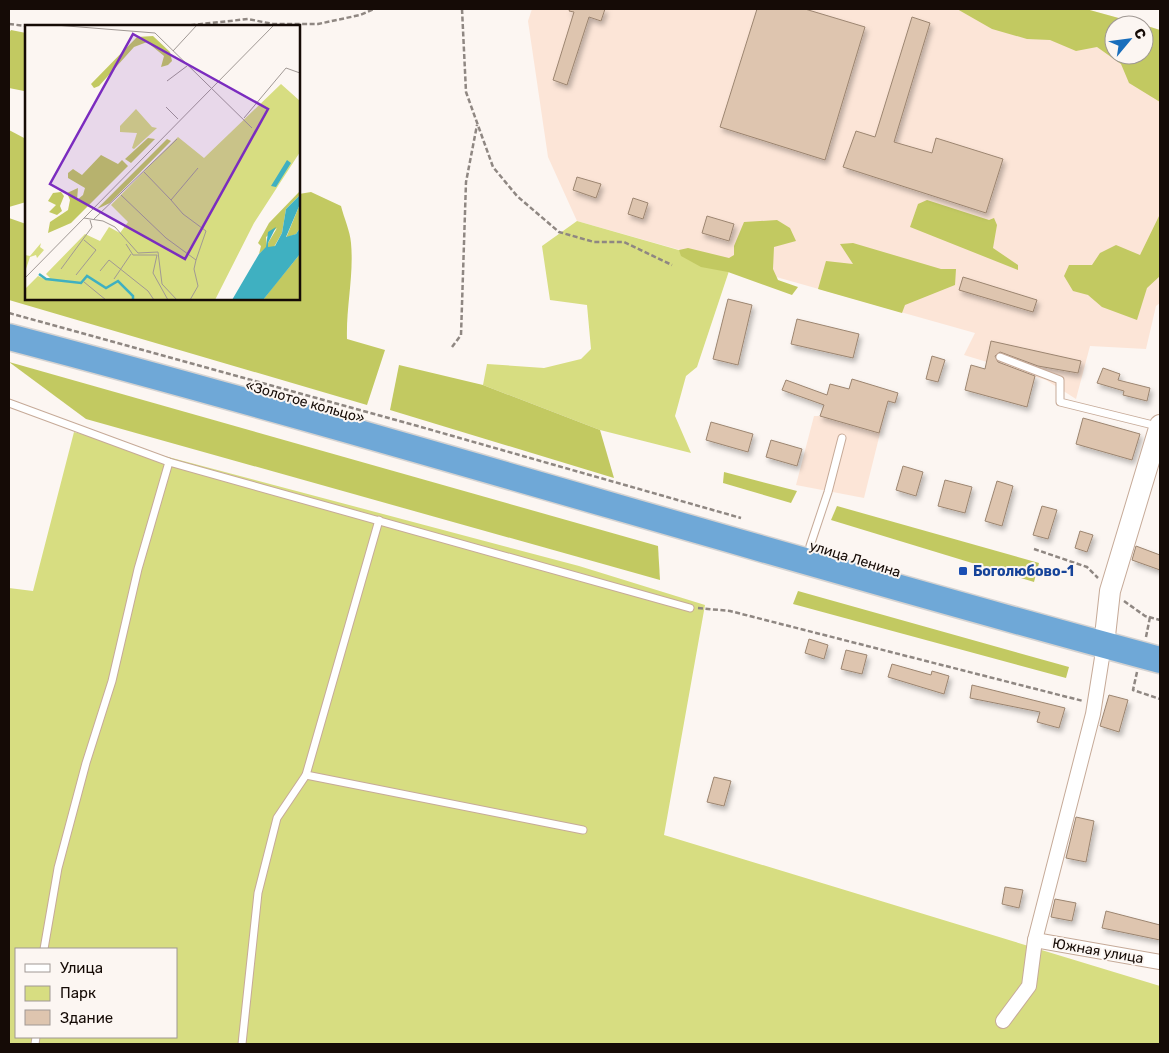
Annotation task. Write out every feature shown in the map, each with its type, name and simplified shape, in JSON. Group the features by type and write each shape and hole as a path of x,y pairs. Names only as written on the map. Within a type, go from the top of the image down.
{"highway":[{"name":"«Золотое кольцо»","path":"9,320 132,353 600,494"},
{"name":"«Золотое кольцо»","path":"9,337 600,494"},
{"name":"улица Ленина","path":"600,494 810,546 1005,606 1104,645"},
{"name":"улица Ленина","path":"600,494 805,560 1005,619 1160,660"}],"street":[{"path":"1004,1021 1029,986 1036,940 1094,703 1104,645 1110,591 1160,426"},
{"name":"Южная улица","path":"1036,940 1160,962"}],"lane":[{"path":"1000,358 1060,380 1060,402 1160,426"},
{"path":"9,403 170,462 690,608"},
{"path":"810,546 828,492 842,438"},
{"path":"44,948 58,868 86,763 112,681 138,569 170,462"},
{"path":"242,1044 258,893 277,818 306,775 379,520"},
{"path":"306,775 584,830"}],"path":[{"path":"192,25 248,19 272,25 318,24 360,15 374,9"},
{"path":"462,9 466,92 493,167 517,196 559,232 594,242 624,242 672,265"},
{"path":"9,24 25,26"},
{"path":"452,346 461,335 466,182 477,123"},
{"path":"9,313 741,518"},
{"path":"690,608 730,611 1094,703"}],"shaded area":[{"path":"532,9 1086,9 1108,15 1104,15 1104,65 1154,65 1154,28 1160,30 1160,303 1156,306 1146,349 1090,346 1076,399 1046,380 964,355 975,333 577,221 548,157 528,21"},
{"path":"852,379 898,393 895,403 888,401 864,498 796,485 814,416 820,416 830,384 849,389"}],"green space":[{"path":"957,9 1086,9 1108,15 1104,15 1104,52 1097,47 1076,51 1050,40 1027,39 992,29"},
{"path":"1154,28 1160,30 1160,102 1129,83 1121,65 1154,65"},
{"path":"11,30 25,33 24,91 9,88 9,33"},
{"path":"9,130 25,138 25,202 9,207"},
{"path":"311,192 341,206 349,234 352,255 347,339 385,350 367,405 9,300 9,218 25,224 25,300 300,300 300,194"},
{"path":"927,200 989,220 994,218 997,225 993,248 1018,265 1018,270 910,227 918,204"},
{"path":"1160,214 1160,276 1147,288 1137,320 1102,307 1088,295 1073,291 1064,276 1069,265 1092,265 1100,253 1116,245 1140,255"},
{"path":"777,220 790,228 796,241 774,247 773,269 778,280 798,287 792,295 728,272 701,267 681,256 679,250 688,248 729,258 734,255 734,246 744,222"},
{"path":"577,221 731,265 697,367 686,376 675,416 691,453 600,430 483,385 487,364 544,368 581,359 591,349 587,305 550,300 542,246"},
{"path":"853,243 941,269 956,269 955,285 905,305 902,313 818,289 826,261 853,264 840,244"},
{"path":"9,362 658,546 660,580 86,419"},
{"path":"399,365 483,385 600,430 614,478 390,410"},
{"path":"74,432 579,566 705,605 664,835 1160,986 1160,1044 9,1044 9,588 33,591"},
{"path":"724,472 797,491 791,503 723,483"},
{"path":"837,506 1039,563 1034,582 831,520"},
{"path":"798,591 1069,667 1066,678 793,604"}],"building":[{"path":"570,9 605,9 601,21 589,17 567,85 553,80 574,12 569,11"},
{"path":"757,9 805,9 865,27 825,160 720,127"},
{"path":"912,17 930,23 894,142 932,153 936,138 1003,159 986,213 843,167 856,131 875,137"},
{"path":"577,177 601,184 596,198 573,190"},
{"path":"633,198 648,203 643,219 628,214"},
{"path":"707,216 734,224 729,241 702,233"},
{"path":"963,277 1037,300 1033,312 959,290"},
{"path":"728,299 752,305 738,365 713,359"},
{"path":"797,319 859,334 853,358 791,344"},
{"path":"991,341 1081,361 1078,373 1038,366 1000,352 995,356 998,362 1035,376 1027,407 965,390 971,365 985,369"},
{"path":"932,356 945,360 938,382 926,379"},
{"path":"1103,368 1120,374 1118,380 1150,388 1147,401 1123,395 1124,391 1097,383"},
{"path":"852,379 898,393 895,403 888,401 879,433 820,416 824,405 782,390 786,380 827,395 830,384 849,389"},
{"path":"1083,418 1140,434 1132,460 1076,444"},
{"path":"711,422 753,434 748,452 706,440"},
{"path":"771,440 802,449 797,466 766,457"},
{"path":"903,466 923,472 916,496 896,490"},
{"path":"945,480 972,487 965,513 938,506"},
{"path":"997,481 1013,486 1002,526 985,521"},
{"path":"1042,506 1057,510 1048,539 1033,535"},
{"path":"1080,531 1093,535 1087,552 1075,548"},
{"path":"1136,546 1160,555 1160,570 1132,560"},
{"path":"809,639 828,645 824,659 805,653"},
{"path":"846,650 867,655 862,674 841,669"},
{"path":"892,664 931,675 932,671 949,676 944,694 888,677"},
{"path":"972,685 1065,708 1059,728 1037,722 1040,712 970,698"},
{"path":"1109,695 1128,700 1119,732 1100,726"},
{"path":"714,777 731,781 724,806 707,802"},
{"path":"1076,817 1094,821 1086,862 1066,858"},
{"path":"1005,887 1023,890 1019,908 1002,904"},
{"path":"1055,899 1076,903 1072,921 1051,917"},
{"path":"1106,911 1160,925 1160,940 1102,928"}],"place":[{"name":"Боголюбово-1","path":"963,571"}]}
